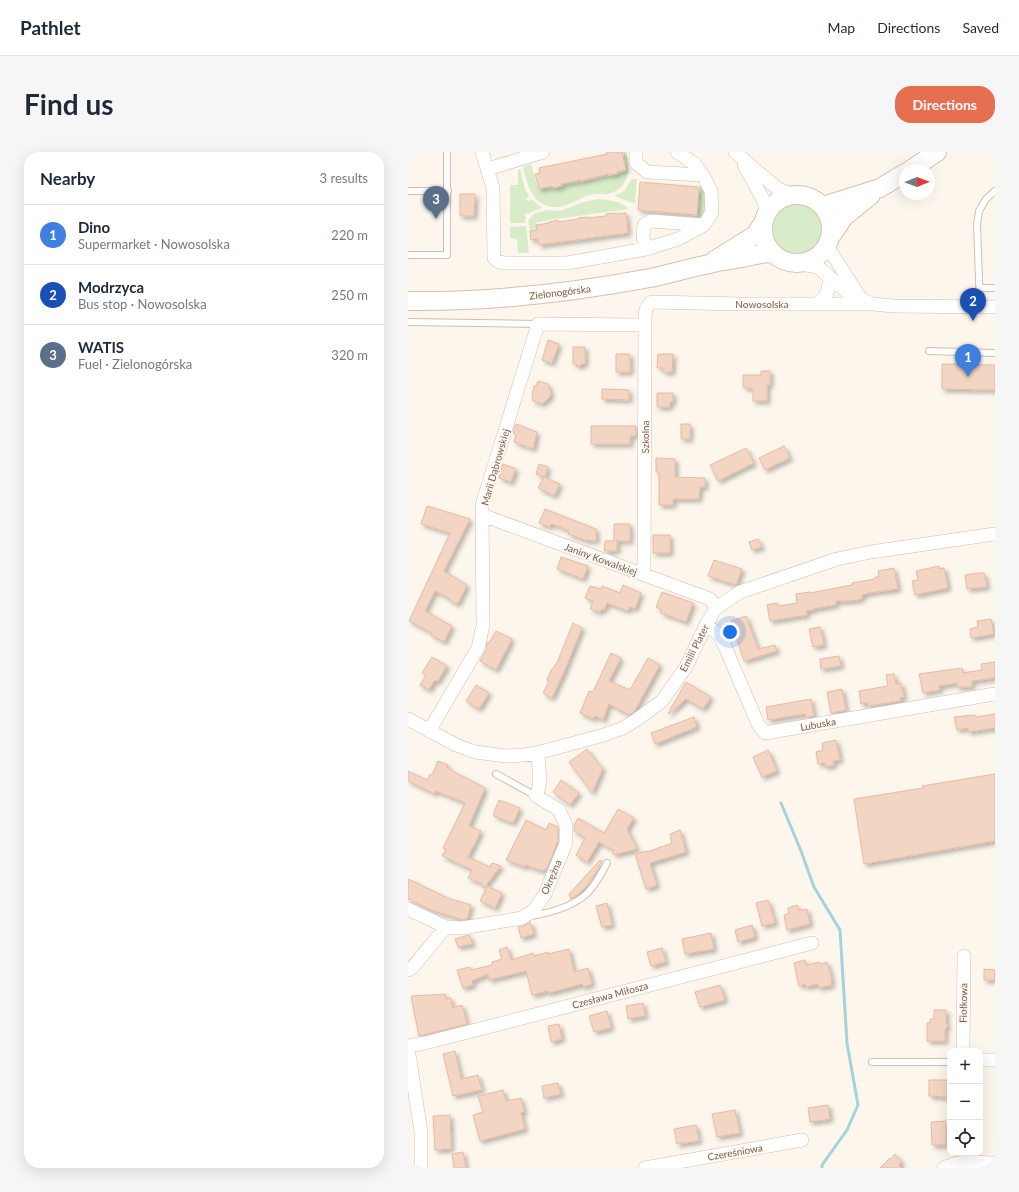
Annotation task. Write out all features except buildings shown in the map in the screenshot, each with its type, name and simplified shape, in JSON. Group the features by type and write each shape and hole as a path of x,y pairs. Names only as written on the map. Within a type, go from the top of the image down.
{"street":[{"path":"482,152 493,188 493,254 496,261 503,263 567,263 646,249 678,239 704,225 712,212 711,191 703,175 695,164 677,152"},
{"path":"488,169 543,152"},
{"path":"636,152 636,163 647,172 703,175"},
{"path":"919,164 937,152"},
{"path":"736,153 778,189 793,195"},
{"path":"736,153 764,200 765,217 763,233 766,244 772,253 780,260 790,263 801,264 812,261 821,255 844,217 880,188 899,177"},
{"path":"822,206 880,188"},
{"path":"765,217 774,204 783,198 793,195 804,195 814,199 829,215 831,225 829,241 867,301"},
{"name":"Zielonogórska","path":"709,264 755,235 765,217"},
{"path":"646,249 643,237 644,225 651,221 704,225"},
{"name":"Zielonogórska","path":"408,301 496,298 597,288 762,253 772,253"},
{"name":"Nowosolska","path":"801,264 818,268 848,293 867,301 894,306 995,307"},
{"path":"816,304 823,299 828,292 830,285 829,276"},
{"name":"Nowosolska","path":"652,302 816,304 867,301"},
{"name":"Szkolna","path":"644,575 646,310 648,305 652,302"},
{"path":"538,324 646,325"},
{"name":"Marii Dąbrowskiej","path":"429,731 478,648 483,624 482,505 538,324"},
{"name":"Janiny Kowalskiej","path":"482,515 710,599 716,608"},
{"name":"Emilii Plater","path":"408,719 456,745 474,752 506,756 524,756 604,735 623,728 662,701 686,667 706,625 716,608 740,592 837,559 871,552 995,534"},
{"name":"Lubuska","path":"706,625 720,635 758,724 765,733 995,694"},
{"path":"536,796 539,782 537,753"},
{"name":"Okrężna","path":"522,918 533,911 545,894 566,843 566,825 559,810 536,796"},
{"path":"408,909 446,927 462,928 522,918"},
{"path":"408,970 412,968 446,927"},
{"name":"Czesława Miłosza","path":"408,1047 812,943"},
{"name":"Fiołkowa","path":"963,1048 964,956"},
{"path":"408,1047 411,1079 421,1132 421,1168"},
{"path":"983,1060 995,1060"},
{"name":"Czereśniowa","path":"645,1168 802,1140"},
{"path":"944,1168 963,1161 995,1163"}],"lane":[{"path":"408,255 447,255 447,152"},
{"path":"408,191 448,191"},
{"path":"980,306 977,225 979,211 986,199 995,191"},
{"path":"980,288 995,288"},
{"path":"408,322 538,324"},
{"path":"929,351 995,353"},
{"name":"Okrężna","path":"496,774 536,796"},
{"path":"522,918 557,911 584,896 597,881 607,863"},
{"path":"872,1062 947,1062"}],"green space":[{"path":"623,152 626,152 629,165 627,178 620,188 608,194 589,195 561,207 542,204 537,200 529,188 523,167 531,164 538,189 553,188 617,175 626,171"},
{"path":"520,169 525,189 529,196 526,199 529,202 531,199 542,208 528,214 526,213 524,215 526,217 525,223 510,223 510,185 518,185 518,170"},
{"path":"632,179 637,179 635,204 614,196 624,191"},
{"path":"700,185 708,193 705,217 697,221"},
{"path":"598,199 610,200 626,206 629,209 548,220 536,223 536,229 530,230 528,220 534,214 547,210 560,211 584,202"},
{"path":"797,200 808,202 821,213 824,218 826,229 824,240 813,253 808,256 797,258 786,256 773,245 770,240 768,229 770,218 781,205 786,202"},
{"path":"526,226 529,253 518,253 517,239 510,238 510,227"}],"waterway":[{"path":"781,803 814,887 840,930 847,1043 858,1105 847,1130 822,1165 822,1168"}],"place":[{"name":"WATIS","path":"436,219"},
{"name":"Modrzyca","path":"973,321"},
{"name":"Dino","path":"968,377"}]}
